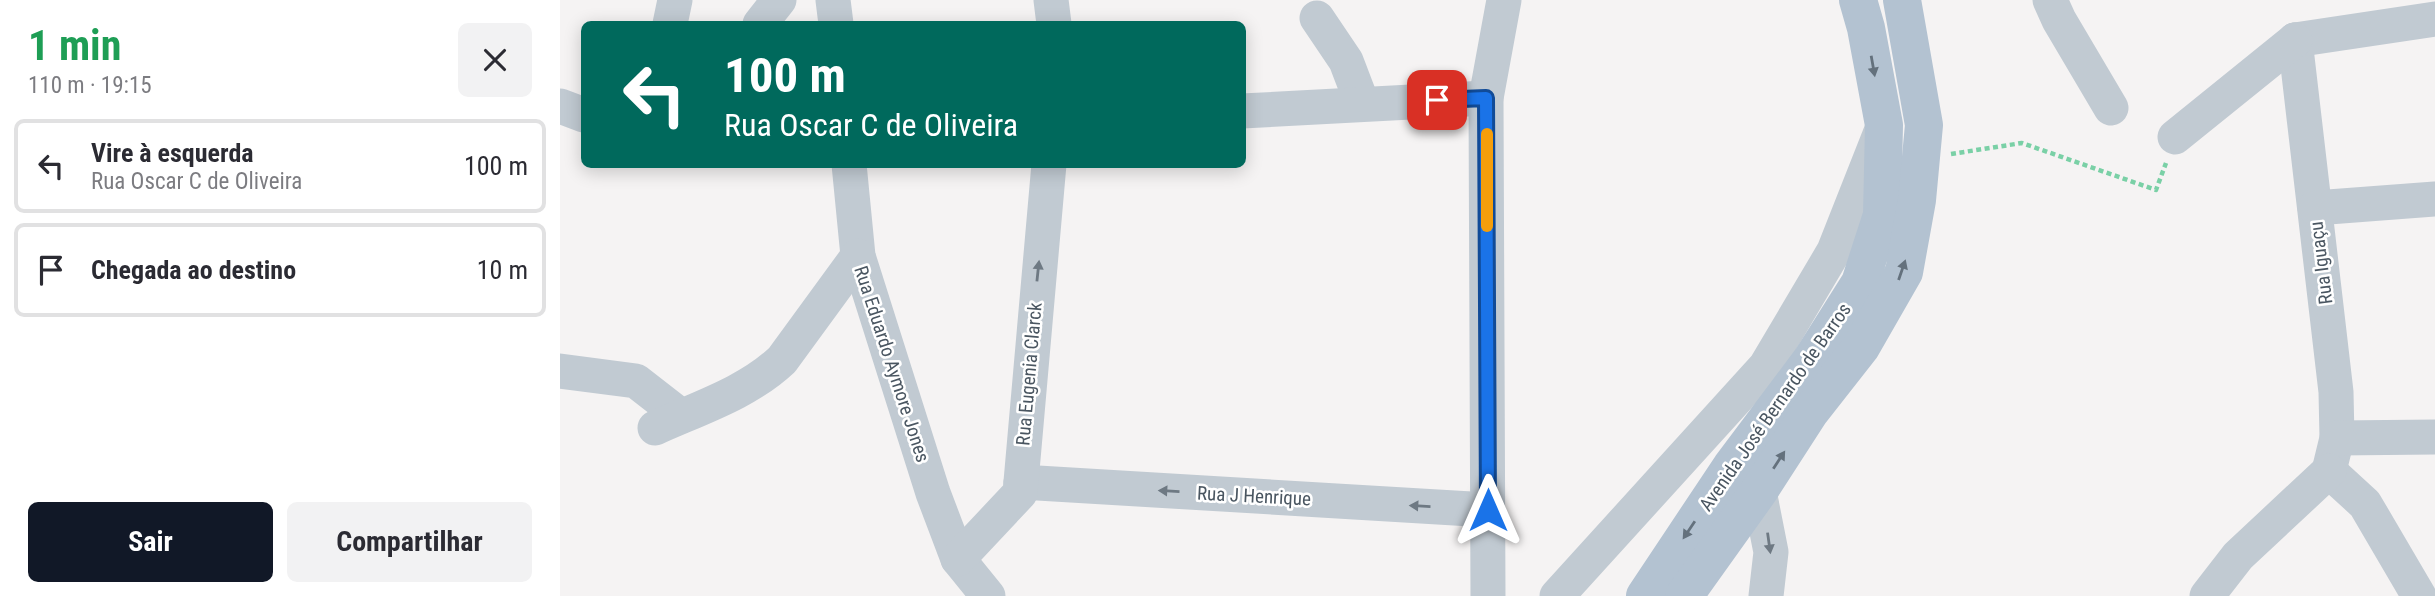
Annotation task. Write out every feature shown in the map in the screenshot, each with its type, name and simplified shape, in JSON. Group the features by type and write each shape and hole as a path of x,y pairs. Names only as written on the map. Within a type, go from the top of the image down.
{"main road":[{"name":"Avenida José Bernardo de Barros","path":"1645,596 1731,467 1812,359 1860,283 1882,215 1884,125 1866,28 1858,0"},
{"name":"Avenida José Bernardo de Barros","path":"1684,596 1759,491 1810,412 1861,347 1904,272 1917,200 1924,125 1902,0"}],"street":[{"path":"671,21 675,0"},
{"path":"762,21 779,0"},
{"path":"834,0 836,21"},
{"path":"1051,0 1054,21"},
{"path":"1488,596 1486,98 1504,0"},
{"path":"2050,0 2110,108"},
{"path":"1317,19 1346,61 1362,103"},
{"path":"2175,136 2295,40 2435,19"},
{"name":"Rua Iguaçu","path":"2295,40 2336,392 2333,454"},
{"path":"1246,111 1486,98"},
{"path":"1557,596 1766,366 1834,251 1884,125"},
{"name":"Rua Eduardo Aymore Jones","path":"849,168 858,256 933,493 958,559 988,596"},
{"name":"Rua Eugenia Clarck","path":"958,559 1020,493 1049,168"},
{"path":"2315,208 2435,199"},
{"path":"560,371 636,381 668,422 752,385 767,374 782,360 858,256"},
{"path":"2207,596 2238,556 2333,454 2435,437"},
{"path":"2333,454 2419,596"},
{"name":"Rua J Henrique","path":"1021,482 1488,510"},
{"path":"1759,491 1771,552 1766,596"}],"path":[{"path":"1921,159 2022,143 2156,191 2175,136"}],"slow traffic":[{"path":"1487,134 1487,226"}],"route":[{"path":"1437,100 1486,98 1488,510"}]}
